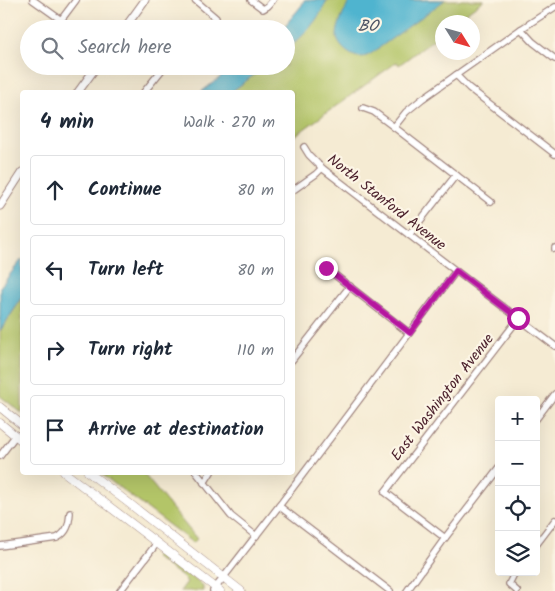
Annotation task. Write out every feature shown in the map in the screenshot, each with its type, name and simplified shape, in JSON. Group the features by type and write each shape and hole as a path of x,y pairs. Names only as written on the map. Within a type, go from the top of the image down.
{"main road":[{"path":"0,408 20,423"},
{"path":"0,423 19,434"},
{"path":"68,475 216,590"},
{"path":"92,475 241,591"}],"street":[{"path":"34,0 61,20 76,0"},
{"path":"131,20 145,0"},
{"path":"195,0 216,20"},
{"path":"251,0 263,9 273,0"},
{"path":"394,126 406,112 422,99 555,7"},
{"path":"521,30 555,59"},
{"path":"79,90 90,75"},
{"path":"146,90 158,75"},
{"path":"456,75 469,88 555,154"},
{"path":"362,108 374,112 394,126 491,202"},
{"name":"North Stanford Avenue","path":"304,147 322,168 555,346"},
{"path":"295,189 322,168"},
{"path":"0,206 20,175"},
{"path":"409,235 456,175"},
{"path":"326,268 410,333"},
{"path":"216,590 456,271"},
{"path":"295,352 350,286"},
{"name":"East Washington Avenue","path":"445,538 385,492 518,318"},
{"path":"540,413 555,394"},
{"path":"0,456 19,434"},
{"path":"407,591 495,473"},
{"path":"198,475 231,516 256,536"},
{"path":"204,483 209,475"},
{"path":"279,506 390,591"},
{"path":"0,546 57,538 67,530 70,513"},
{"path":"540,540 555,520"},
{"path":"120,591 157,543"},
{"path":"513,576 509,584 517,591"}],"green space":[{"path":"327,0 484,0 463,15 435,15 435,38 399,65 397,62 295,136 295,90 234,90 254,75 295,75 295,42 310,28"},
{"path":"20,301 20,411 0,396 0,331"},
{"path":"103,475 145,475 197,539 193,543"},
{"path":"157,554 162,555 201,584 203,591 180,591 187,582 154,557"}],"water":[{"path":"304,0 327,0 310,28 295,42 295,20 290,20"},
{"name":"BO","path":"350,0 445,0 373,53 357,57 346,51 340,45 337,38 339,24"},
{"path":"223,75 254,75 234,90 204,90"},
{"path":"20,262 20,301 0,331 0,287"}],"route":[{"path":"326,268 410,333 456,271 518,318"}]}
